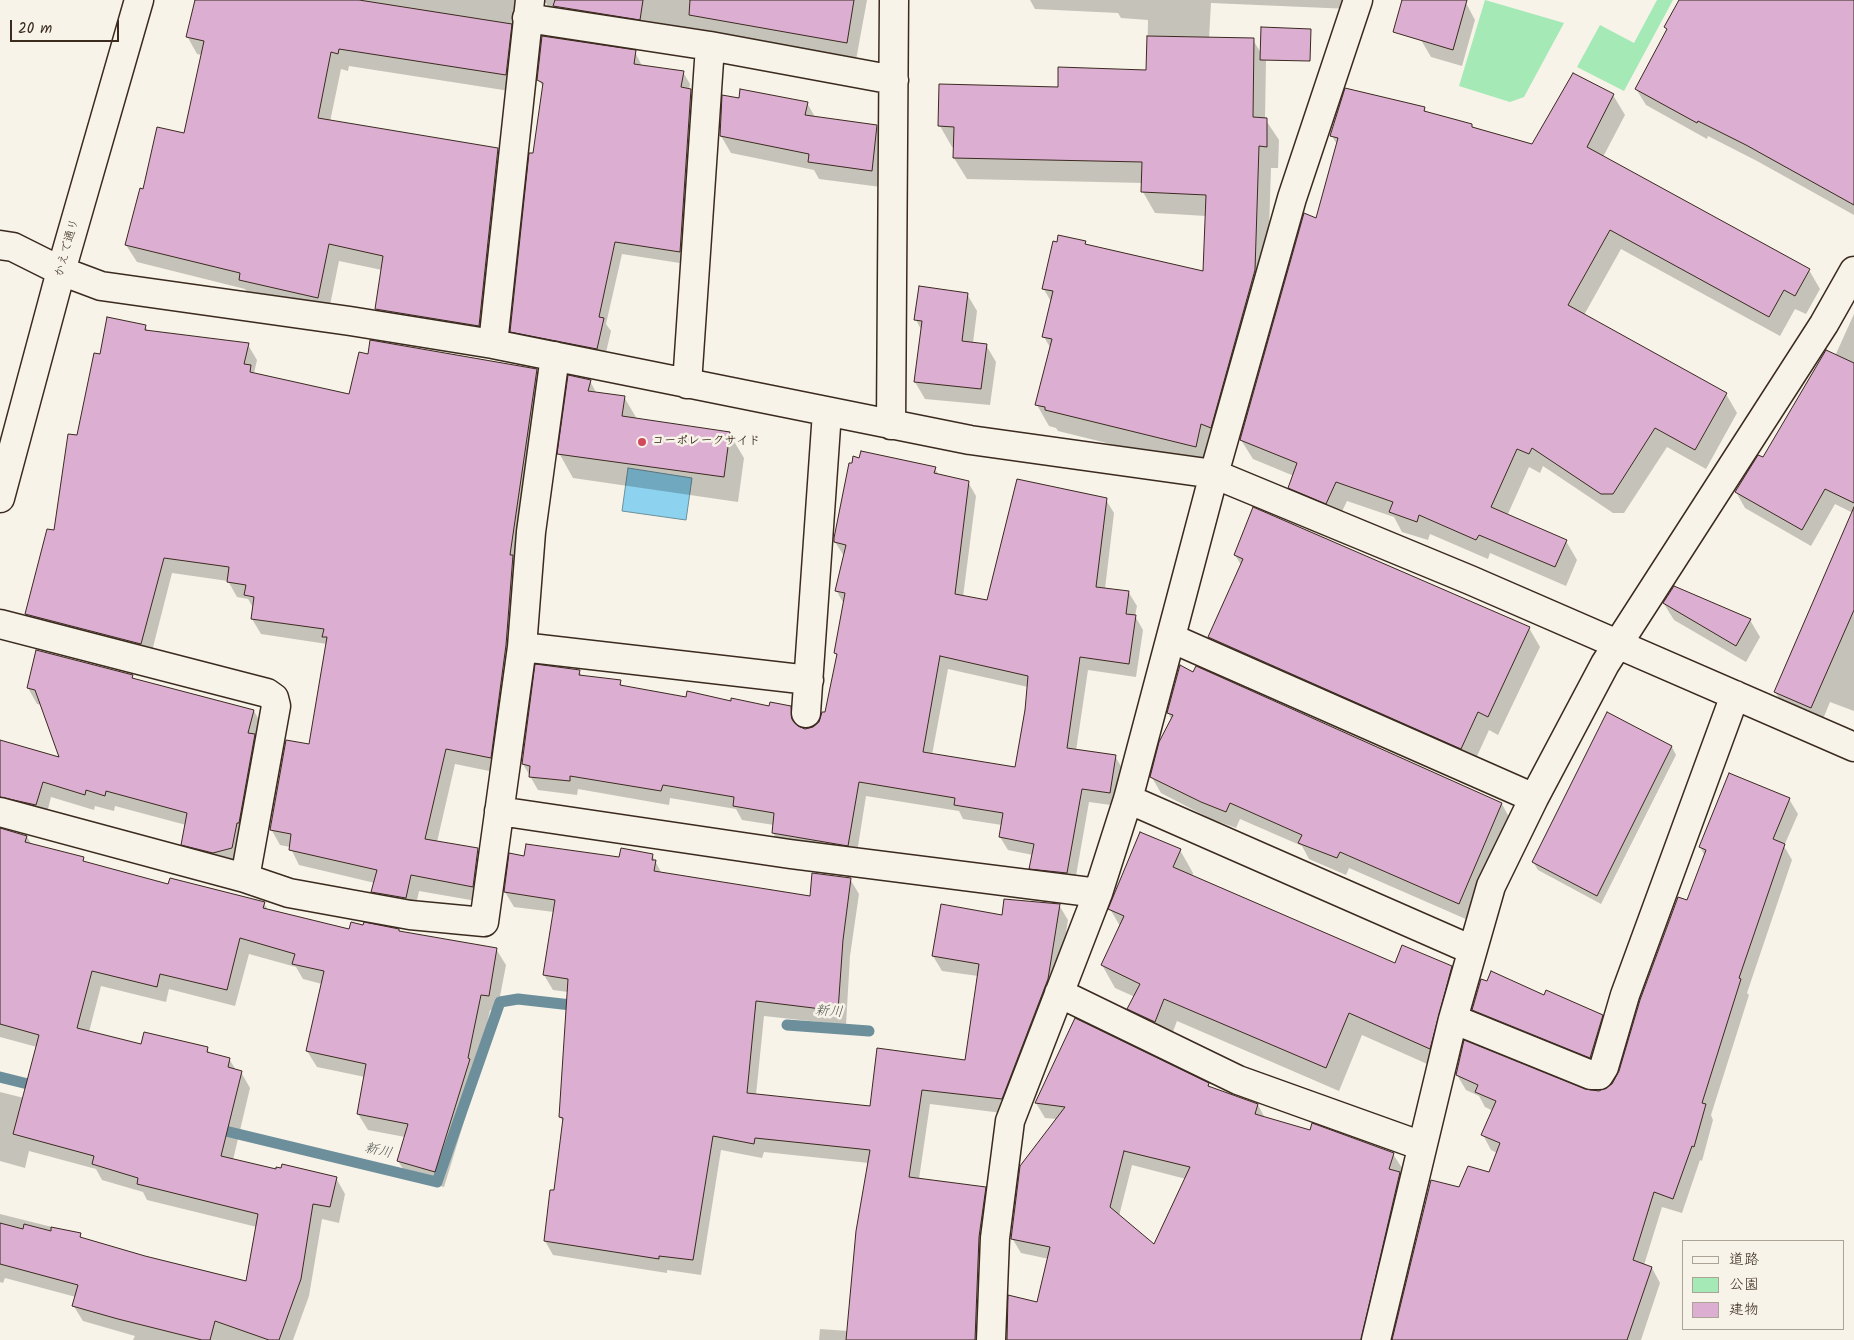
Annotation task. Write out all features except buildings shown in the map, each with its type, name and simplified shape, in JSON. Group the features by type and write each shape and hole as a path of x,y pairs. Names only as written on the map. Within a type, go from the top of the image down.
{"street":[{"name":"かえで通り","path":"0,498 61,270 140,0"},
{"path":"891,425 894,0"},
{"path":"991,1340 995,1238 1010,1121 1098,893 1128,799 1214,474 1292,198 1358,0"},
{"path":"494,344 529,9 710,46 894,80"},
{"path":"687,384 710,46"},
{"path":"0,245 13,247 61,270 101,286 350,321 494,344 970,440 1214,474 1347,527 1854,747"},
{"path":"1376,1340 1453,1019 1491,886 1534,798 1618,643 1824,324 1854,271"},
{"path":"0,812 245,878 289,893 410,915 484,922 522,646 532,532 555,356"},
{"path":"806,712 827,412"},
{"path":"0,624 267,693 274,698 276,706 245,878"},
{"path":"1171,638 1534,798"},
{"path":"522,646 809,680"},
{"path":"1453,1019 1591,1075 1599,1075 1604,1067 1625,996 1735,695"},
{"path":"1128,799 1472,950"},
{"path":"498,811 780,853 1098,893"},
{"path":"1059,993 1238,1080 1422,1146"}],"green space":[{"path":"1485,0 1564,23 1524,97 1510,102 1459,86"},
{"path":"1657,0 1673,0 1624,91 1577,67 1600,25 1634,43"}],"water":[{"path":"628,468 692,478 686,520 622,511"}],"waterway":[{"name":"新川","path":"213,1128 437,1182 500,1002 518,999 580,1006"},
{"name":"新川","path":"787,1025 869,1031"},
{"name":"新川","path":"0,1077 40,1087"}],"place":[{"name":"コーポレークサイド","path":"642,442"}]}
